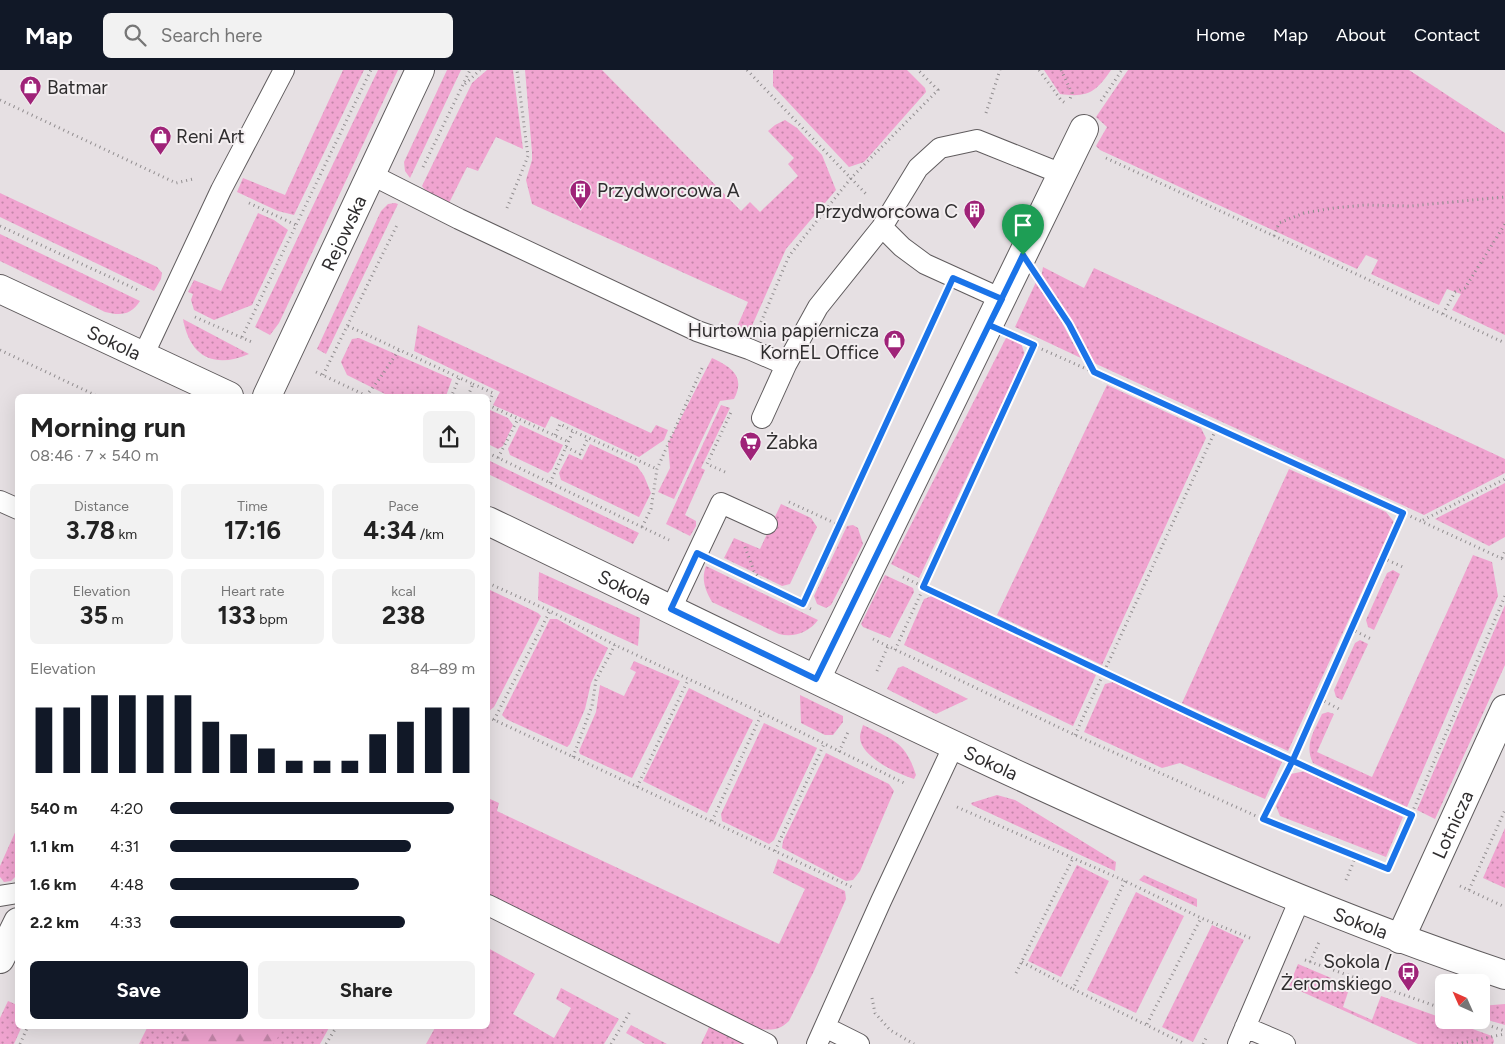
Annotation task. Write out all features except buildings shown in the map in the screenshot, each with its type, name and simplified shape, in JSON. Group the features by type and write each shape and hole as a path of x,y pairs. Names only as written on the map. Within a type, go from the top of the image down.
{"street":[{"name":"Rejowska","path":"267,394 420,70"},
{"path":"816,679 1081,137"},
{"name":"Sokola","path":"0,289 225,394"},
{"name":"Sokola","path":"490,521 954,746 1162,841 1400,939 1505,975"},
{"name":"Lotnicza","path":"1400,939 1505,709"},
{"path":"0,959 15,928"}],"lane":[{"path":"143,356 221,190 284,70"},
{"path":"762,418 786,365 818,306 882,227 918,168 940,148 977,140 1062,174"},
{"path":"370,174 697,331 786,365"},
{"path":"882,227 902,247 925,264 1002,299"},
{"path":"0,501 15,508"},
{"path":"671,609 721,503 767,524"},
{"path":"859,1044 821,1035 881,901 954,746"},
{"path":"0,896 15,894"},
{"path":"1285,1044 1242,1036 1300,899"},
{"path":"490,906 767,1044"}],"path":[{"path":"242,338 371,70"},
{"path":"462,86 480,70"},
{"path":"496,236 528,156 518,70"},
{"path":"747,70 868,196 882,227"},
{"path":"748,349 789,256 851,178 938,90 918,70"},
{"path":"977,140 1000,70"},
{"path":"1039,70 1060,100 1068,104 1072,93 1061,70"},
{"path":"0,100 176,183 195,178 296,225"},
{"path":"1081,137 1274,236 1505,343"},
{"path":"1274,236 1279,223 1304,213 1319,210 1364,205 1410,206 1505,197"},
{"path":"1443,314 1455,292 1464,288 1505,224"},
{"path":"1023,255 1069,324 1094,372"},
{"path":"803,604 953,278"},
{"path":"989,325 1217,427 1503,559 1505,551"},
{"path":"348,326 493,393 490,400"},
{"path":"895,650 1034,345"},
{"path":"0,350 92,394"},
{"path":"368,394 399,350"},
{"path":"642,527 651,509 657,469 706,358"},
{"path":"452,394 460,377"},
{"path":"469,394 473,384"},
{"path":"490,406 569,442"},
{"path":"731,412 707,464 732,475"},
{"path":"498,458 518,419"},
{"path":"555,435 560,424 657,469"},
{"path":"1075,735 1217,427"},
{"path":"550,483 574,431"},
{"path":"566,447 580,454 588,438"},
{"path":"490,454 821,613"},
{"path":"1422,521 1505,479"},
{"path":"785,500 839,525"},
{"path":"1263,819 1292,762 1403,513"},
{"path":"744,544 754,571 767,587"},
{"path":"1383,558 1405,568"},
{"path":"902,577 1292,762 1449,832"},
{"path":"865,635 1075,735 1263,819 1388,869 1505,596"},
{"path":"494,720 550,612"},
{"path":"1351,629 1373,640"},
{"path":"573,757 592,706 596,680 614,645"},
{"path":"876,672 888,646"},
{"path":"637,787 688,680"},
{"path":"1320,699 1341,710"},
{"path":"712,821 762,713"},
{"path":"490,718 881,901"},
{"path":"839,752 849,729"},
{"path":"775,851 824,744"},
{"path":"956,817 961,809"},
{"path":"1469,890 1505,810"},
{"path":"1343,887 1356,856"},
{"path":"1016,973 1073,858"},
{"path":"1073,989 1125,881"},
{"path":"1454,883 1505,907"},
{"path":"1147,1024 1201,918"},
{"path":"1310,962 1319,940"},
{"path":"1022,962 1185,1044"},
{"path":"870,992 875,1013 890,1030 914,1044"},
{"path":"611,1044 628,1016"},
{"path":"1490,1027 1505,1033"},
{"path":"20,1044 27,1029"},
{"path":"326,1044 335,1029"},
{"path":"1457,1044 1505,1033"}],"green space":[{"path":"343,70 364,70 294,215 278,211 237,192 243,178 285,195"},
{"path":"378,70 398,70 279,323 270,335 255,327"},
{"path":"447,70 461,70 410,178 405,171 404,162"},
{"path":"487,70 513,70 523,149 496,137 478,171 467,167 449,203 425,190 422,186 472,83"},
{"path":"525,70 602,70 741,211 750,202 760,212 798,176 788,164 794,158 768,131 775,125 785,120 797,128 822,155 836,190 786,249 751,328 736,329 748,302 532,204 526,180 532,160 532,152"},
{"path":"773,70 907,70 925,88 926,92 864,162 849,167 773,86"},
{"path":"1044,70 1111,70 1101,84 1090,92 1070,95 1060,94"},
{"path":"1128,70 1409,70 1505,133 1505,335 1452,310 1461,294 1447,289 1439,305 1371,274 1378,260 1366,255 1357,269 1100,150 1096,146 1107,127 1096,117"},
{"path":"0,193 157,267 162,273 161,279 154,291 0,217"},
{"path":"388,204 398,204 326,354 317,349 381,211"},
{"path":"258,213 274,220 288,230 252,305 214,320 194,310 191,300 193,294 188,292 194,280 221,291"},
{"path":"0,234 140,301 129,312 116,314 105,312 0,261"},
{"path":"1043,267 1084,288 1094,268 1505,459 1505,473 1424,515 1092,362 1076,329 1041,278"},
{"path":"1036,282 1060,319 1081,358 1015,327"},
{"path":"183,319 249,354 225,360 215,360 206,356 191,343"},
{"path":"418,325 651,433 656,425 668,430 664,440 639,457 551,416 545,428 493,405 500,392 414,351"},
{"path":"1007,336 1021,343 1025,355 919,578 891,564"},
{"path":"359,338 452,379 447,394 385,394 347,375 341,362 352,339"},
{"path":"712,358 735,373 738,384 737,391 734,399 720,401 674,499 658,492 670,468 668,443"},
{"path":"1107,385 1201,428 1206,438 1102,665 997,615"},
{"path":"721,405 730,408 701,468 705,470 685,515 696,521 696,526 690,536 666,524"},
{"path":"490,410 508,418 513,425 503,446 498,449 490,445"},
{"path":"520,425 563,445 552,469 548,473 510,455 508,449"},
{"path":"590,444 637,466 644,476 651,493 639,517 561,480 559,473 569,454 582,460"},
{"path":"490,461 639,533 633,544 490,475"},
{"path":"1289,469 1386,512 1394,522 1288,751 1182,703"},
{"path":"1505,483 1505,537 1489,546 1435,519"},
{"path":"781,504 811,518 817,527 790,584 782,586 724,558 734,538 760,549"},
{"path":"853,525 858,528 863,544 831,605 826,608 817,604 814,596 847,526"},
{"path":"1473,555 1492,562 1498,596 1407,807 1313,763 1309,750 1311,738 1322,714 1328,712 1334,714 1317,752 1372,777"},
{"path":"706,566 818,620 801,633 779,634 712,602 704,584"},
{"path":"1393,570 1400,574 1374,630 1368,627 1366,620 1387,573"},
{"path":"539,572 640,618 638,646 538,600"},
{"path":"885,575 913,588 914,592 890,638 863,627 861,624"},
{"path":"490,590 541,616 494,707 490,710"},
{"path":"932,596 1096,675 1073,726 904,645 924,599"},
{"path":"1505,605 1505,665 1435,819 1417,810"},
{"path":"550,619 557,619 608,648 591,683 585,709 567,747 506,719 502,715"},
{"path":"1360,640 1368,644 1342,700 1336,697 1334,690 1355,643"},
{"path":"634,661 680,681 632,778 580,754 579,751 596,712 600,685 624,696 636,672 630,669"},
{"path":"903,666 968,699 936,714 887,689 898,668"},
{"path":"1113,682 1282,762 1265,799 1180,763 1162,768 1084,732 1105,684"},
{"path":"689,688 753,720 707,813 643,781"},
{"path":"800,695 843,716 843,722 833,735 825,735 801,723"},
{"path":"764,723 817,748 774,840 769,844 722,821 721,814"},
{"path":"863,725 890,738 902,748 912,764 916,775 914,779 881,764 866,751 860,737"},
{"path":"826,753 889,784 894,791 860,871 853,880 846,881 782,848 783,841"},
{"path":"1305,771 1403,817 1386,857 1280,816 1276,806 1291,774"},
{"path":"997,795 1015,800 1116,862 1115,871 971,803"},
{"path":"490,799 499,803 497,811 779,944 805,889 773,873 778,859 845,891 846,899 789,1021 782,1027 774,1029 757,1029 490,895"},
{"path":"1505,828 1505,888 1483,878"},
{"path":"15,832 15,877 11,881 4,882 0,877 0,866"},
{"path":"1077,865 1109,881 1061,977 1028,961"},
{"path":"1144,875 1197,899 1197,907 1139,880"},
{"path":"1136,892 1184,916 1136,1013 1087,990"},
{"path":"1212,925 1244,940 1193,1042 1162,1027"},
{"path":"490,949 535,974 513,1014 554,1038 571,1008 556,999 561,988 619,1019 604,1044 426,1044 434,1029 490,1029"},
{"path":"1298,964 1350,986 1343,1007 1372,1020 1381,996 1435,1015 1435,1029 1473,1029 1492,1036 1494,1041 1493,1044 1418,1044 1289,986"},
{"path":"8,1001 15,1004 15,1029 21,1029 14,1044 0,1044 0,1018"},
{"path":"1505,1004 1505,1025 1490,1021 1490,1005"},
{"path":"631,1025 667,1044 645,1044 626,1033"},
{"path":"710,1025 747,1044 701,1044"},
{"path":"146,1029 328,1029 320,1044 139,1044"},
{"path":"186,1029 284,1029 273,1044 180,1044"}],"place":[{"name":"Batmar","path":"31,106"},
{"name":"Reni Art","path":"160,155"},
{"name":"Przydworcowa A","path":"581,209"},
{"name":"Przydworcowa C","path":"974,230"},
{"name":"Hurtownia papiernicza KornEL Office","path":"895,360"},
{"name":"Żabka","path":"750,461"},
{"name":"Sokola / Żeromskiego","path":"1408,991"}],"route":[{"path":"1023,255 989,325 816,679 671,609 697,553 803,604 953,278 1002,299 989,325 1034,345 923,587 1292,762 1412,815 1388,869 1263,819 1292,762 1403,513 1094,372 1069,324 1023,255"}]}
